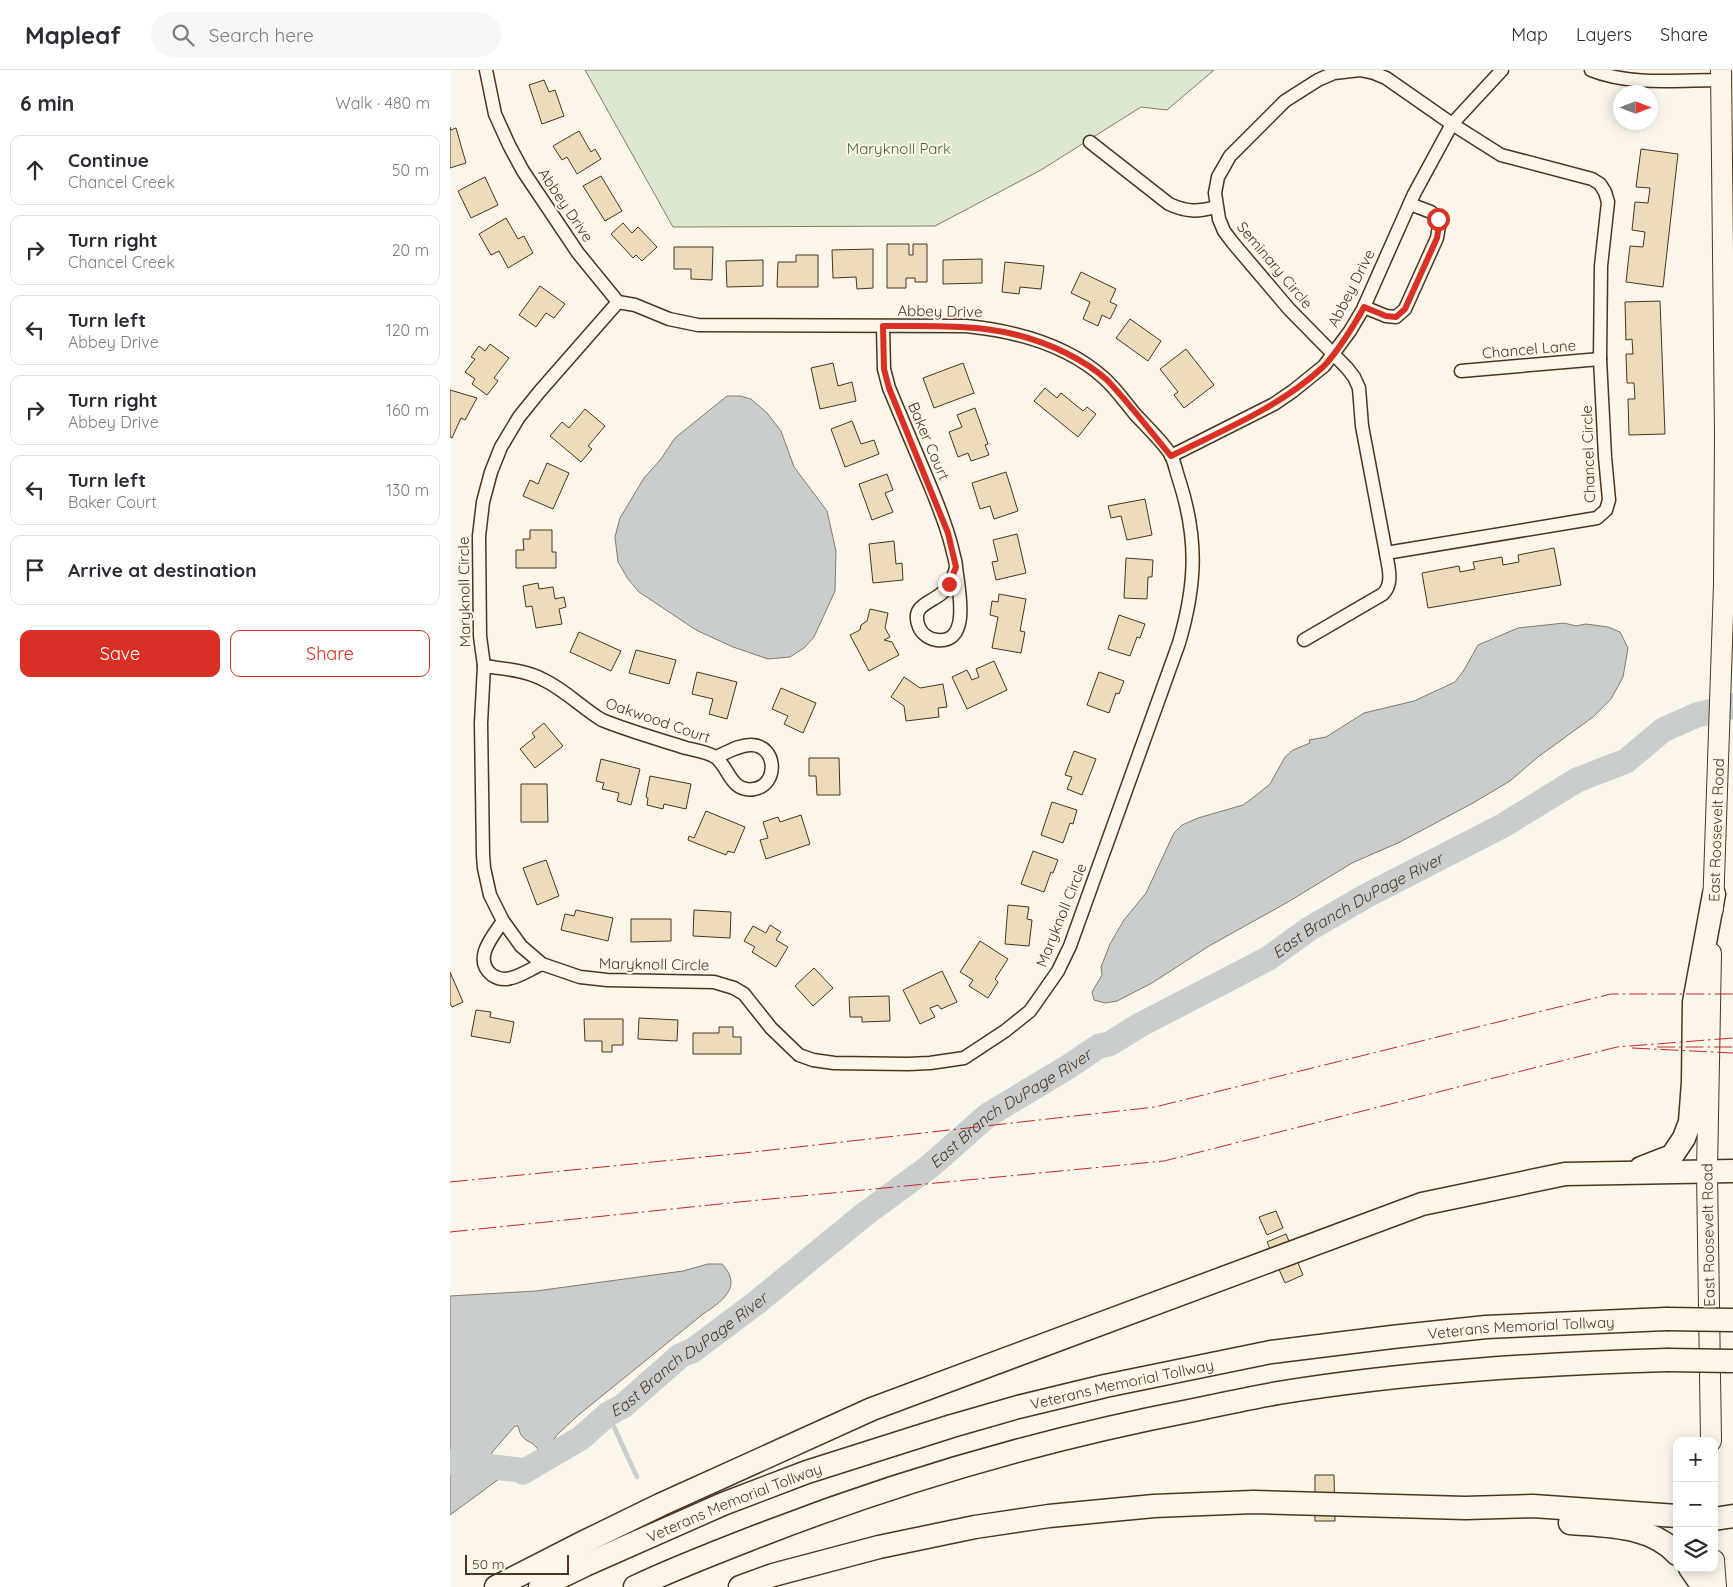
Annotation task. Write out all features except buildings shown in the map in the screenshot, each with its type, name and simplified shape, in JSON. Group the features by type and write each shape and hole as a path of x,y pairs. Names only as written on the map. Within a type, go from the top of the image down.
{"highway":[{"path":"1628,1173 1672,1156 1684,1138 1690,1122 1693,1082 1694,1002 1714,894"},
{"path":"496,1587 652,1509 872,1409 1422,1204 1565,1174 1733,1171"},
{"name":"Veterans Memorial Tollway","path":"540,1587 723,1504 807,1472 971,1420 1105,1386 1271,1352 1486,1327 1666,1319 1733,1320"},
{"path":"635,1587 755,1537 882,1490 965,1464 1113,1426 1276,1393 1394,1377 1569,1363 1667,1360 1733,1361"},
{"path":"740,1587 773,1576 880,1547 975,1527 1106,1509 1253,1502 1466,1508 1533,1506 1673,1516"},
{"path":"1466,1508 1530,1519 1623,1528 1643,1533 1659,1540 1673,1551"},
{"path":"1718,1518 1733,1516"},
{"path":"1693,1572 1703,1587"}],"main road":[{"path":"1721,75 1733,96"},
{"name":"East Roosevelt Road","path":"1711,1437 1706,1172 1709,987 1721,721 1729,434 1721,75"},
{"path":"1715,1572 1716,1587"}],"street":[{"name":"Abbey Drive","path":"486,70 495,114 508,146 578,253 618,302 635,305 669,319 698,325 966,326 994,329 1024,336 1049,345 1075,358 1106,380 1171,456 1274,404 1294,391 1324,366 1364,307 1410,204 1452,124 1502,70"},
{"path":"1591,70 1616,78 1636,80 1721,75"},
{"name":"Seminary Circle","path":"1333,354 1289,309 1232,243 1222,226 1216,207 1215,192 1218,177 1230,156 1285,101 1318,80 1334,73 1371,71 1386,78 1452,124"},
{"name":"Chancel Circle","path":"1386,553 1598,518 1602,515 1609,500 1600,358 1601,266 1608,202 1605,192 1600,184 1592,179 1501,155 1452,124"},
{"path":"1090,142 1169,204 1182,210 1201,211 1216,207"},
{"path":"1364,307 1386,316 1396,317 1405,309 1429,256 1437,238 1438,219 1431,212 1410,204"},
{"name":"Maryknoll Circle","path":"618,302 519,417 501,447 491,472 483,502 479,536 480,636 484,666 481,724 483,855 489,889 495,907 503,921 521,946 542,964 570,974 592,979 702,981 724,984 744,994 771,1028 799,1055 813,1060 834,1063 922,1063 964,1058 1005,1031 1030,1011 1054,979 1070,946 1187,616 1192,583 1193,546 1188,514 1171,456"},
{"name":"Baker Court","path":"883,326 884,369 889,388 948,533 956,567 960,595 960,622 958,629 948,639 934,640 922,633 917,620 918,613 926,602 941,594 949,584 956,567"},
{"path":"1304,640 1383,594 1387,590 1390,580 1364,436 1359,388 1354,377 1333,354"},
{"name":"Chancel Lane","path":"1461,371 1600,358"},
{"name":"Oakwood Court","path":"484,666 525,672 538,677 602,720 716,757 733,781 745,789 760,787 770,777 772,770 770,756 758,746 744,745 716,757"},
{"path":"503,921 486,945 484,952 483,960 490,973 497,978 512,978 542,964"}],"green space":[{"name":"Maryknoll Park","path":"585,70 1214,70 1167,110 1141,107 1041,170 935,226 673,227"}],"shaded area":[{"path":"727,396 740,396 751,399 767,413 781,431 794,467 827,511 836,551 835,591 814,637 804,648 790,657 768,659 733,647 696,630 639,592 628,579 618,562 615,537 620,518 644,478 661,459 675,438"},
{"path":"1564,623 1576,626 1586,624 1608,627 1620,632 1628,648 1623,677 1611,699 1593,717 1538,757 1510,781 1473,803 1400,842 1352,863 1288,902 1209,946 1152,983 1117,1001 1105,1003 1094,1000 1092,992 1102,975 1101,967 1110,944 1124,920 1146,893 1174,833 1182,825 1198,818 1243,805 1270,784 1285,757 1293,750 1310,743 1309,740 1326,737 1364,713 1414,701 1455,682 1478,645 1518,628"},
{"path":"708,1264 722,1264 731,1280 728,1293 717,1304 576,1417 556,1436 543,1461 540,1472 523,1472 520,1470 503,1476 450,1515 450,1296 536,1291 683,1271","holes":["515,1426 518,1426 522,1436 539,1451 535,1456 524,1461 492,1457 493,1451"]}],"waterway":[{"name":"East Branch DuPage River","path":"450,1462 520,1470 523,1472 581,1438 608,1414 623,1406 681,1355 692,1351 756,1303 865,1214 929,1167 988,1115 1099,1046 1109,1044 1140,1025 1269,958 1309,929 1366,896 1504,825 1577,780 1626,761 1663,730 1697,715 1733,706"},
{"path":"608,1414 637,1477"}],"power":[{"path":"450,1182 744,1153 1155,1107 1611,994 1733,994"},
{"path":"450,1232 1164,1161 1617,1047 1733,1038"},
{"path":"1657,1047 1733,1047"},
{"path":"1632,1048 1733,1053"}],"route":[{"path":"949,584 956,567 948,533 889,388 884,369 883,326 966,326 994,329 1024,336 1049,345 1075,358 1106,380 1171,456 1274,404 1294,391 1324,366 1364,307 1386,316 1396,317 1405,309 1437,238 1438,219"}]}
